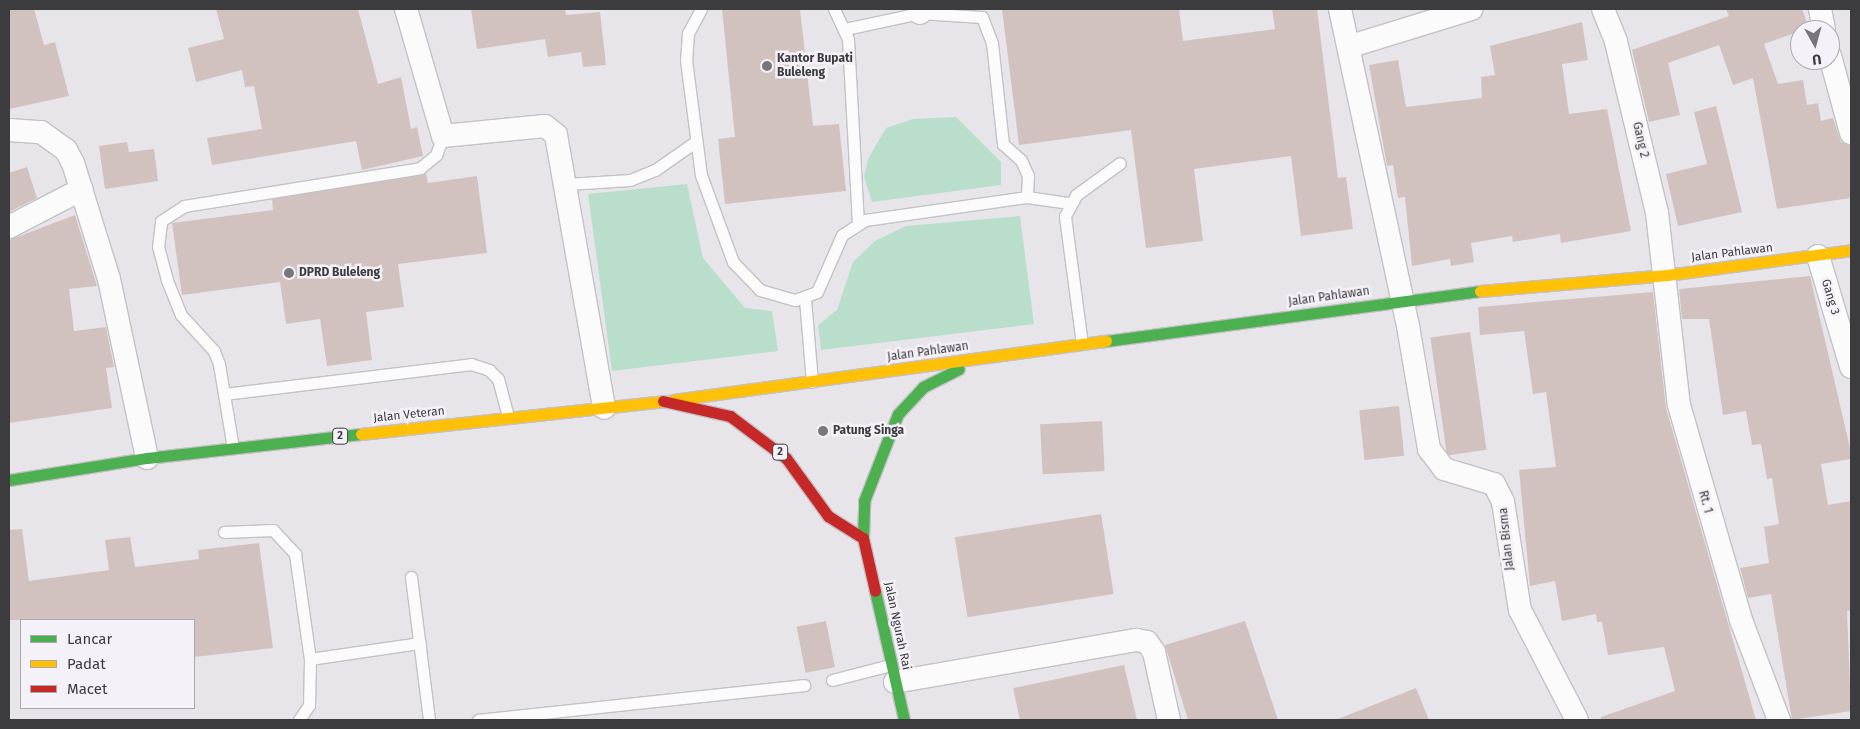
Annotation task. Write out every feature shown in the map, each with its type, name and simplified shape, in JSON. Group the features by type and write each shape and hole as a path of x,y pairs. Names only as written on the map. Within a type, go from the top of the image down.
{"main road":[{"name":"Jalan Pahlawan","path":"812,382 1515,286 1667,275 1818,256 1851,250"},
{"name":"Jalan Ngurah Rai","path":"904,720 863,538 864,502 898,414 930,383 986,358"},
{"name":"Jalan Veteran","path":"9,480 147,458 604,408 812,382"},
{"name":"2","path":"673,400 730,416 754,430 786,458 828,516 863,538"}],"street":[{"path":"406,9 443,136 545,126 560,143 604,408"},
{"name":"Jalan Bisma","path":"1340,9 1350,46 1403,301 1429,450 1444,469 1494,484 1503,502 1520,610 1577,720"},
{"path":"1350,46 1471,9"},
{"name":"Gang 2","path":"1603,9 1636,123 1667,275"},
{"path":"1834,70 1851,133"},
{"path":"9,130 26,128 54,139 73,163 109,279 147,458"},
{"path":"9,227 82,189"},
{"name":"Gang 3","path":"1818,256 1851,367"},
{"name":"Rt. 1","path":"1667,275 1679,404 1741,620 1779,720"},
{"path":"893,674 1136,640 1147,642 1154,652 1169,720"}],"lane":[{"path":"701,9 688,33 686,60 695,142 701,175 733,262 760,290 785,300 805,299 822,286 842,235 858,222 1028,197 1068,203 1120,162"},
{"path":"834,9 845,29 858,222"},
{"path":"845,29 920,11 982,18 992,43 1003,144 1021,160 1028,176 1028,197"},
{"path":"233,448 224,394 214,351 174,303 158,247 161,221 184,206 420,168 436,155 443,136"},
{"path":"568,184 630,180 655,170 695,142"},
{"path":"1068,203 1066,235 1082,344"},
{"path":"805,299 812,382"},
{"path":"224,394 471,364 489,370 498,379 508,418"},
{"path":"224,532 264,528 290,545 310,659 309,704 299,720"},
{"path":"411,577 420,643 422,694 429,720"},
{"path":"310,659 420,643"},
{"path":"832,680 893,674"},
{"path":"478,720 804,685"}],"green space":[{"path":"956,117 1001,162 1001,185 872,202 864,177 868,159 886,128 913,119"},
{"path":"687,184 703,258 745,308 772,311 778,351 612,371 588,194"},
{"path":"1020,216 1034,324 821,350 818,325 837,310 853,262 875,241 906,226"}],"building":[{"path":"9,9 34,9 44,45 55,42 69,96 9,109"},
{"path":"216,9 358,9 378,84 401,77 411,129 417,127 423,156 362,170 356,141 212,165 207,138 262,129 254,86 245,87 242,70 196,82 188,48 224,39"},
{"path":"471,9 565,9 566,15 600,12 606,65 583,67 581,52 548,57 545,39 477,49"},
{"name":"Kantor Bupati Buleleng","path":"722,9 800,9 813,126 839,124 846,191 725,204 718,139 735,137"},
{"path":"1002,9 1179,9 1183,41 1275,29 1272,9 1317,9 1338,178 1346,177 1353,229 1301,236 1291,156 1194,169 1203,241 1146,248 1131,130 1019,145"},
{"path":"1726,9 1802,9 1806,20 1790,20 1790,35 1764,44 1778,84 1803,80 1807,105 1818,103 1821,121 1833,118 1841,142 1851,146 1851,198 1777,209 1753,78 1733,85 1719,45 1668,63 1680,115 1649,122 1632,50 1729,16"},
{"path":"1582,22 1588,60 1562,64 1569,114 1607,109 1631,231 1561,243 1560,234 1513,242 1512,236 1471,243 1474,262 1451,266 1450,259 1412,266 1405,197 1398,198 1393,165 1387,166 1369,65 1398,60 1406,107 1482,98 1481,77 1495,75 1490,46"},
{"path":"1716,106 1742,212 1678,226 1666,174 1707,164 1694,112"},
{"path":"127,142 129,152 154,149 158,181 105,189 99,146"},
{"path":"27,167 37,198 9,212 9,173"},
{"name":"DPRD Buleleng","path":"426,173 428,183 477,176 487,253 398,264 404,307 366,312 372,360 327,366 320,319 286,324 280,282 182,295 172,223 273,210 272,199"},
{"path":"75,215 97,286 69,289 74,331 106,327 114,367 106,368 112,408 9,423 9,240"},
{"path":"1810,276 1851,452 1851,459 1821,464 1828,505 1851,501 1851,610 1847,611 1851,711 1792,720 1771,594 1748,598 1740,568 1769,563 1764,527 1779,524 1772,478 1767,479 1761,444 1752,445 1746,411 1723,415 1709,319 1682,319 1679,289"},
{"path":"1653,292 1666,408 1756,720 1601,720 1601,717 1675,691 1664,647 1608,655 1602,622 1597,622 1596,614 1562,621 1555,581 1530,586 1519,470 1556,467 1546,392 1533,394 1524,331 1480,335 1478,307"},
{"path":"1470,332 1487,450 1447,455 1430,338"},
{"path":"1399,406 1404,456 1364,460 1359,410"},
{"path":"1102,421 1105,471 1043,474 1040,424"},
{"path":"1101,514 1114,594 967,617 955,537"},
{"path":"22,529 29,581 109,570 105,540 130,537 135,567 199,559 198,550 259,543 273,648 195,657 195,619 9,620 9,530"},
{"path":"826,621 835,667 806,673 797,627"},
{"path":"1245,621 1278,720 1188,720 1165,645"},
{"path":"1124,665 1137,720 1020,720 1013,688"},
{"path":"1416,688 1429,720 1338,720 1338,719"}],"traffic: fast":[{"path":"1106,341 1480,291"},
{"path":"863,538 864,501 898,414 923,387 959,369"},
{"path":"9,480 147,458 361,434"},
{"path":"875,591 904,720"}],"traffic: slow":[{"path":"1480,291 1667,275 1851,250"},
{"path":"673,400 1106,341"},
{"path":"361,434 663,401"}],"traffic: jam":[{"path":"663,401 730,416 786,458 828,516 863,538 875,591"}],"place":[{"name":"Kantor Bupati Buleleng","path":"767,66"},
{"name":"DPRD Buleleng","path":"289,273"},
{"name":"Patung Singa","path":"823,431"}]}
